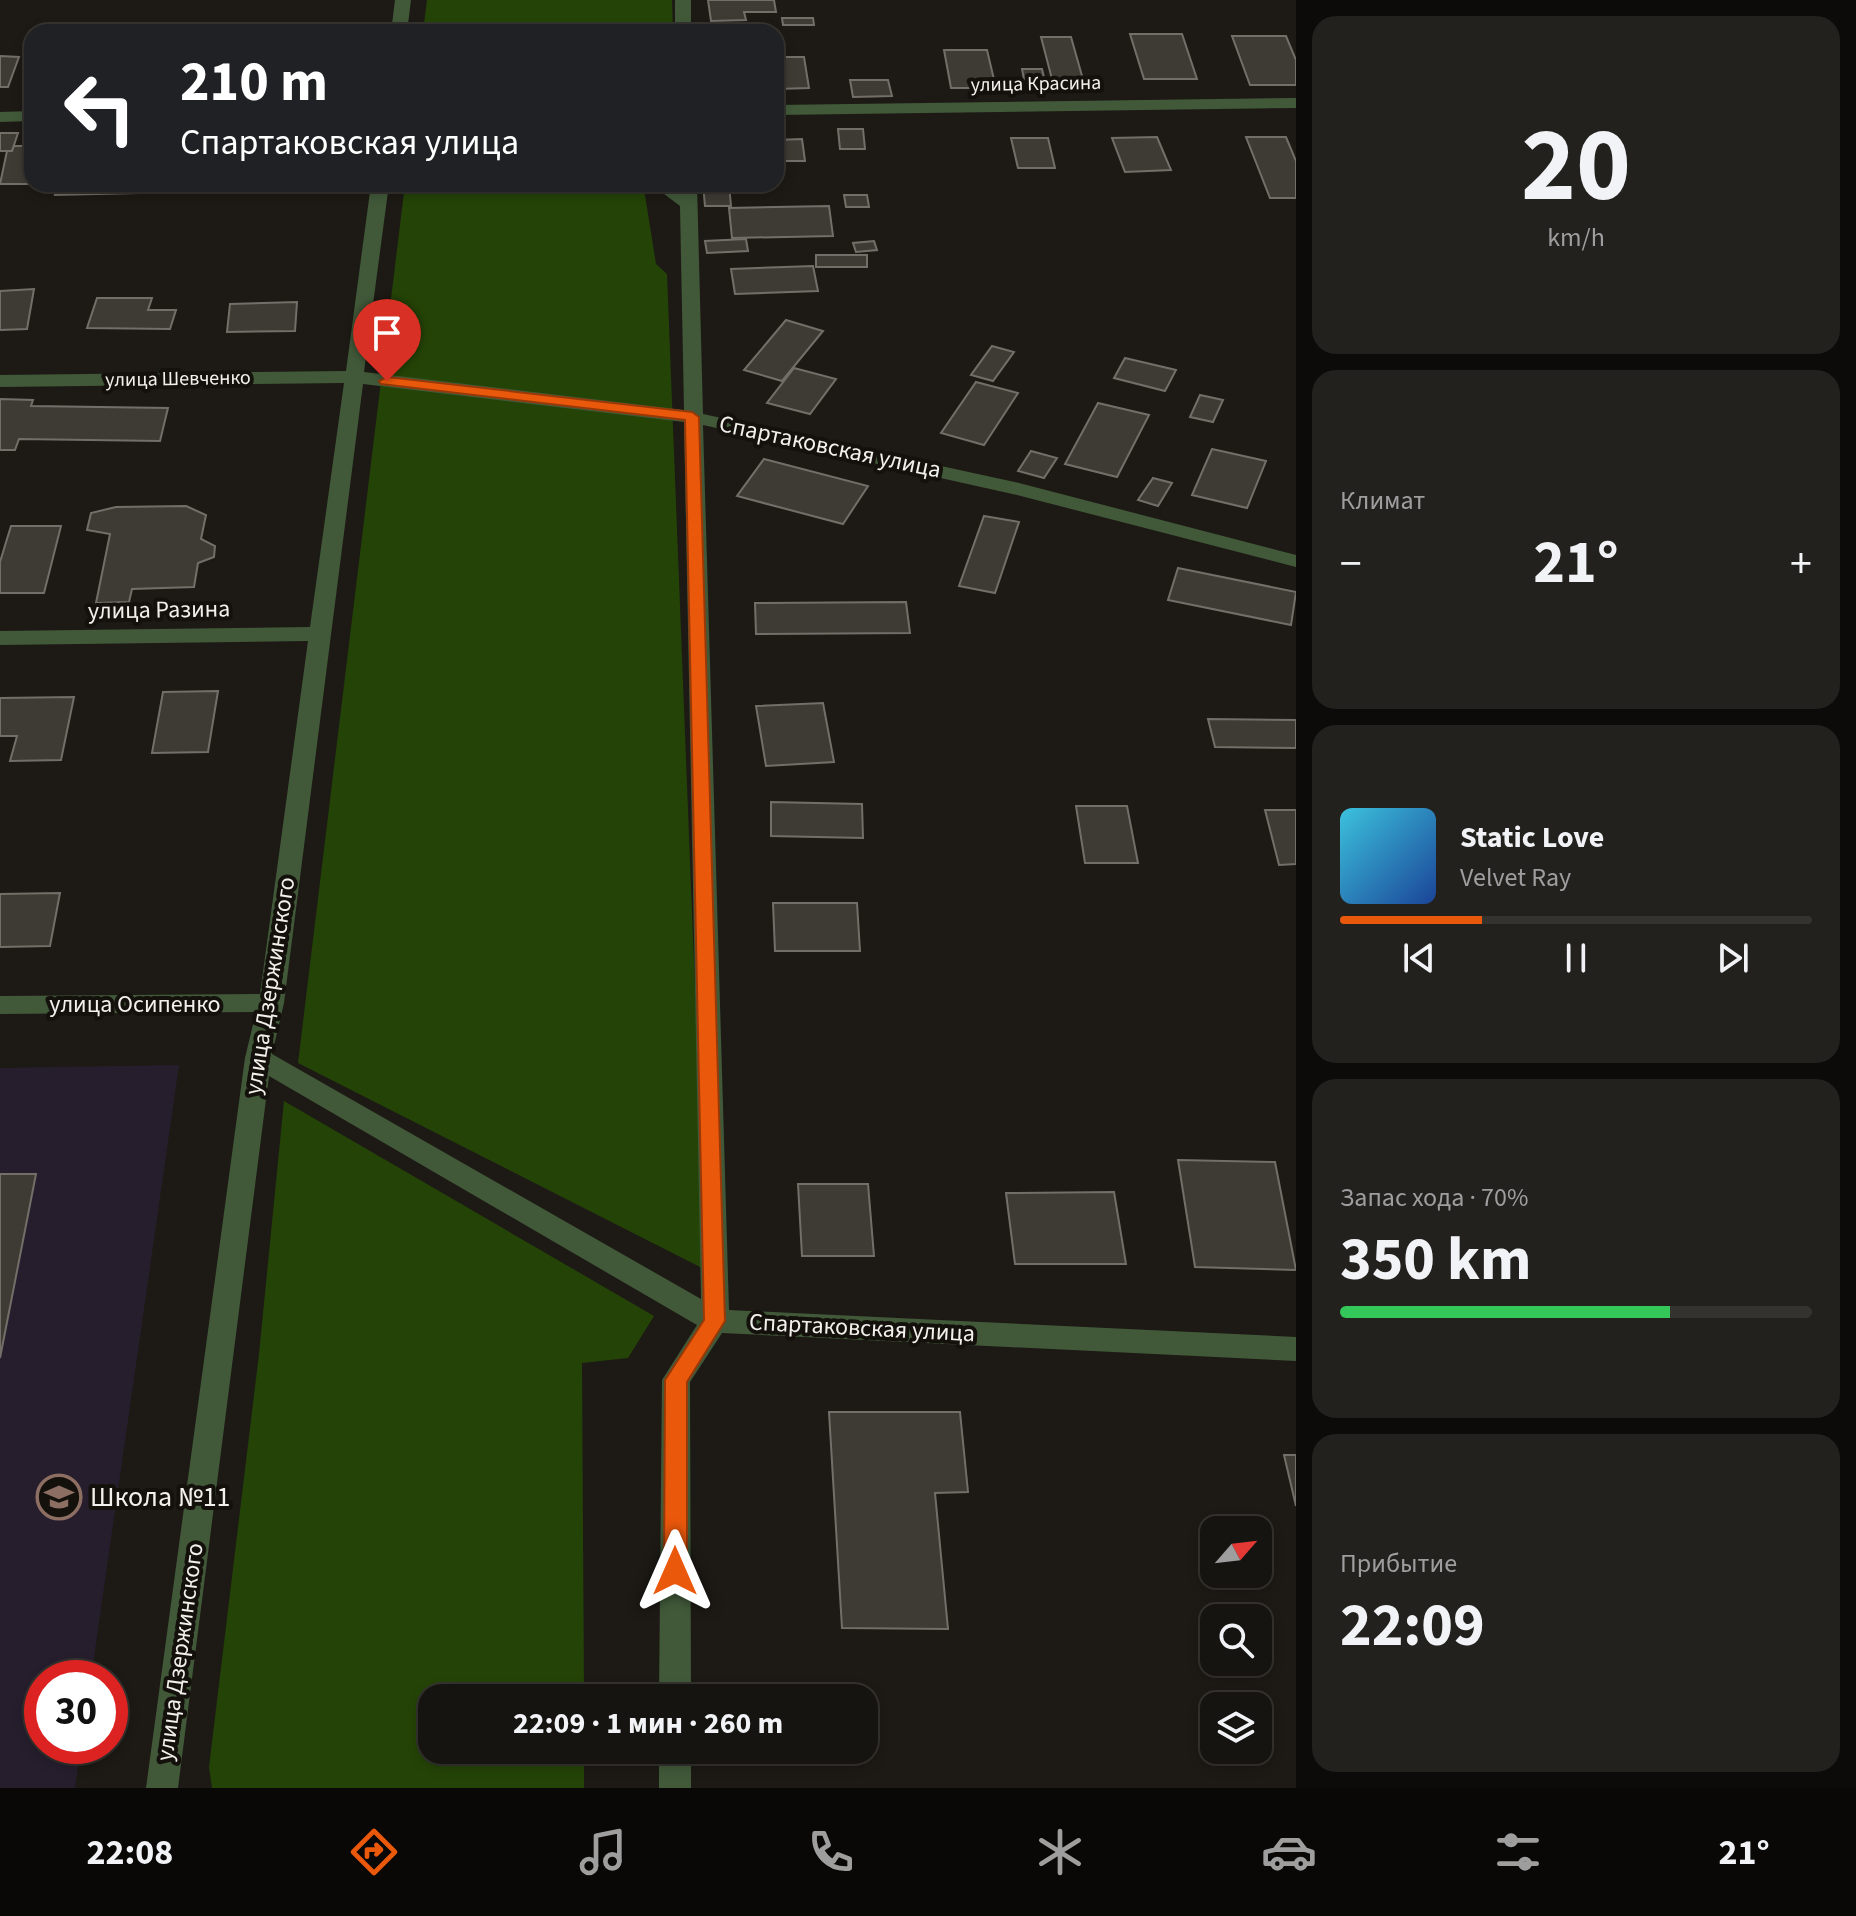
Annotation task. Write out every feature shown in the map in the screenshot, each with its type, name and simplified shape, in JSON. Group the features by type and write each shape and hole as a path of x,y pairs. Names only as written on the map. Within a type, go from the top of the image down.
{"street":[{"path":"400,24 403,0"},
{"path":"683,0 683,24"},
{"name":"улица Красина","path":"784,110 1296,103"},
{"path":"0,117 24,116"},
{"name":"улица Дзержинского","path":"162,1788 258,1058 271,1003 379,192"},
{"path":"671,192 690,205"},
{"path":"675,1684 676,1380 715,1321 689,192"},
{"name":"улица Шевченко","path":"0,381 356,377"},
{"name":"Спартаковская улица","path":"356,377 692,417 1019,489 1296,561"},
{"name":"улица Разина","path":"0,638 319,634"},
{"name":"улица Осипенко","path":"0,1005 271,1003"},
{"name":"Спартаковская улица","path":"258,1058 715,1321 1296,1349"},
{"path":"675,1764 675,1788"}],"shaded area":[{"name":"Школа №11","path":"179,1065 94,1660 24,1660 24,1764 78,1764 75,1788 0,1788 0,1068"}],"green space":[{"path":"427,0 672,0 673,24 424,24"},
{"path":"404,192 644,192 656,264 667,274 706,1270 298,1063"},
{"path":"284,1101 654,1316 628,1358 582,1363 584,1684 418,1684 418,1764 584,1764 584,1788 212,1788 209,1767 259,1354"}],"building":[{"path":"708,0 774,0 776,12 744,12 746,20 711,21"},
{"path":"782,18 813,18 814,25 784,25"},
{"path":"1130,34 1182,34 1197,79 1144,79"},
{"path":"1232,36 1286,36 1296,60 1296,85 1250,85"},
{"path":"1041,37 1071,37 1084,83 1053,83"},
{"path":"944,50 987,50 996,88 951,88"},
{"path":"0,56 19,57 8,87 0,87"},
{"path":"784,57 804,57 809,88 784,89"},
{"path":"1022,69 1042,69 1047,90 1026,90"},
{"path":"850,80 888,80 892,96 853,97"},
{"path":"838,129 863,129 865,149 840,149"},
{"path":"0,133 18,133 12,151 0,151"},
{"path":"1157,137 1171,170 1125,172 1112,138"},
{"path":"1246,137 1286,137 1296,161 1296,198 1270,198"},
{"path":"1011,138 1048,138 1055,168 1018,168"},
{"path":"802,139 805,161 784,161 784,140"},
{"path":"14,146 24,146 24,184 0,184 7,151 12,151"},
{"path":"56,192 139,192 139,193 55,195"},
{"path":"704,192 730,192 731,206 705,206"},
{"path":"844,195 867,195 869,207 846,207"},
{"path":"829,206 833,236 732,238 729,208"},
{"path":"746,239 748,251 707,253 705,241"},
{"path":"874,241 877,250 856,252 853,243"},
{"path":"816,255 867,255 867,267 816,267"},
{"path":"813,266 818,291 735,294 731,269"},
{"path":"34,289 27,329 0,330 0,291"},
{"path":"97,298 152,298 148,310 176,310 170,329 87,328"},
{"path":"297,302 295,331 227,332 230,304"},
{"path":"786,320 823,331 782,381 744,370"},
{"path":"992,346 1014,352 993,381 971,375"},
{"path":"1125,358 1176,370 1165,391 1114,378"},
{"path":"794,368 836,379 810,414 767,403"},
{"path":"976,382 1018,393 984,445 941,433"},
{"path":"1200,395 1223,400 1213,422 1190,417"},
{"path":"0,399 33,400 31,406 168,408 160,441 19,439 15,450 0,450"},
{"path":"1098,403 1149,415 1117,477 1065,464"},
{"path":"1212,449 1266,461 1247,508 1192,495"},
{"path":"1031,451 1057,458 1044,478 1018,471"},
{"path":"764,459 868,486 843,524 737,496"},
{"path":"1153,478 1172,483 1158,506 1138,500"},
{"path":"186,506 206,515 201,539 215,546 214,557 198,563 194,587 132,589 129,602 96,603 110,534 87,530 91,513 116,507"},
{"path":"984,516 1019,522 995,593 959,586"},
{"path":"11,526 61,526 44,593 0,593 0,562"},
{"path":"1178,568 1296,592 1291,625 1168,600"},
{"path":"906,602 910,633 756,634 755,603"},
{"path":"218,691 208,752 152,753 163,692"},
{"path":"74,697 61,760 10,761 17,736 0,736 0,698"},
{"path":"823,703 834,762 766,766 756,706"},
{"path":"1208,719 1296,720 1296,748 1215,747"},
{"path":"771,802 862,804 863,838 771,836"},
{"path":"1076,806 1127,806 1138,863 1085,863"},
{"path":"1265,810 1296,810 1296,864 1279,865"},
{"path":"60,893 50,946 0,947 0,894"},
{"path":"773,903 857,903 860,951 775,951"},
{"path":"1178,1160 1275,1162 1296,1270 1195,1267"},
{"path":"0,1174 36,1174 0,1358"},
{"path":"798,1184 868,1184 874,1256 802,1256"},
{"path":"1114,1192 1126,1264 1015,1264 1006,1193"},
{"path":"829,1412 960,1412 968,1492 935,1493 948,1629 842,1628"},
{"path":"1284,1455 1296,1455 1296,1506"}],"place":[{"name":"Школа №11","path":"59,1497"}],"route":[{"path":"387,381 692,417 715,1321 676,1380 675,1571"}]}
